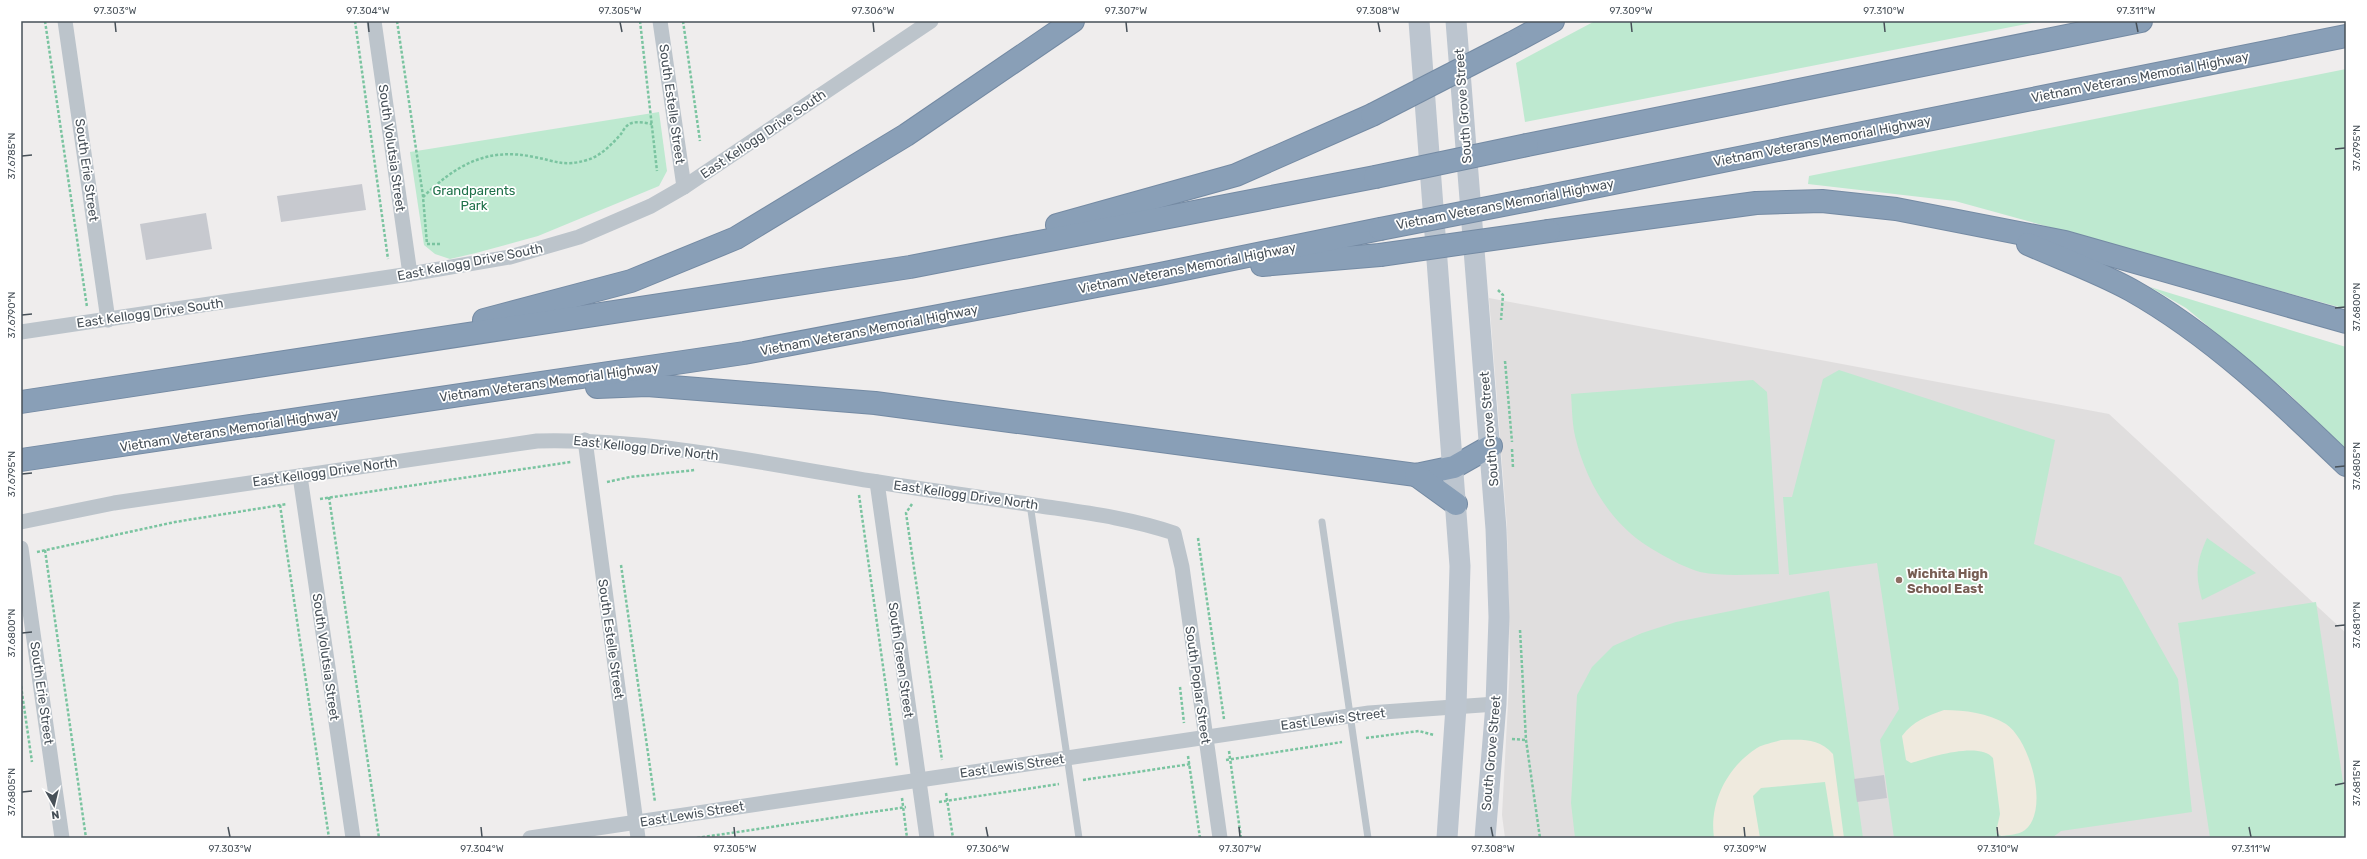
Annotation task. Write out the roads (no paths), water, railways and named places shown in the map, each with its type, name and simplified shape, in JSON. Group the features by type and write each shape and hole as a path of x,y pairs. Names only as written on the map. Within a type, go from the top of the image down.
{"highway":[{"path":"401,344 525,308 631,281 736,238 906,135 1073,21"},
{"path":"910,267 1236,175 1372,115 1553,21"},
{"path":"21,402 910,267 1375,177 2142,21"},
{"name":"Vietnam Veterans Memorial Highway","path":"21,460 752,352 1160,274 2337,38"},
{"path":"1160,274 1380,255 1756,203 1822,201 1896,209 1996,230 2065,242 2346,322"},
{"path":"1996,230 2130,290 2202,337 2282,403 2346,465"},
{"path":"484,391 647,385 876,403 1416,475 1454,467 1491,446"},
{"path":"21,468 89,451"},
{"path":"1416,475 1456,504"}],"street":[{"name":"South Erie Street","path":"65,21 108,320"},
{"name":"South Volutsia Street","path":"374,21 410,274"},
{"name":"South Estelle Street","path":"660,21 684,187"},
{"name":"East Kellogg Drive South","path":"21,332 410,274 543,249 618,220 684,187 931,21"},
{"path":"1419,21 1454,467 1460,573 1456,707 1446,838"},
{"name":"South Grove Street","path":"1456,21 1491,446 1496,529 1499,617 1496,704 1485,838"},
{"name":"South Estelle Street","path":"585,440 638,838"},
{"name":"East Kellogg Drive North","path":"21,522 114,503 537,441 585,440 662,447 745,458 878,489 1030,504 1124,518 1174,533"},
{"name":"South Volutsia Street","path":"300,476 353,838"},
{"name":"South Green Street","path":"878,489 927,838"},
{"name":"South Poplar Street","path":"1174,533 1182,567 1220,838"},
{"name":"South Erie Street","path":"22,552 62,838"},
{"name":"East Lewis Street","path":"530,838 1350,716 1496,704"}],"lane":[{"path":"1030,504 1078,838"},
{"path":"1322,522 1368,838"}],"place":[{"name":"Wichita High School East","path":"1899,580"}],"park label":[{"name":"Grandparents Park","path":"474,198"}]}
